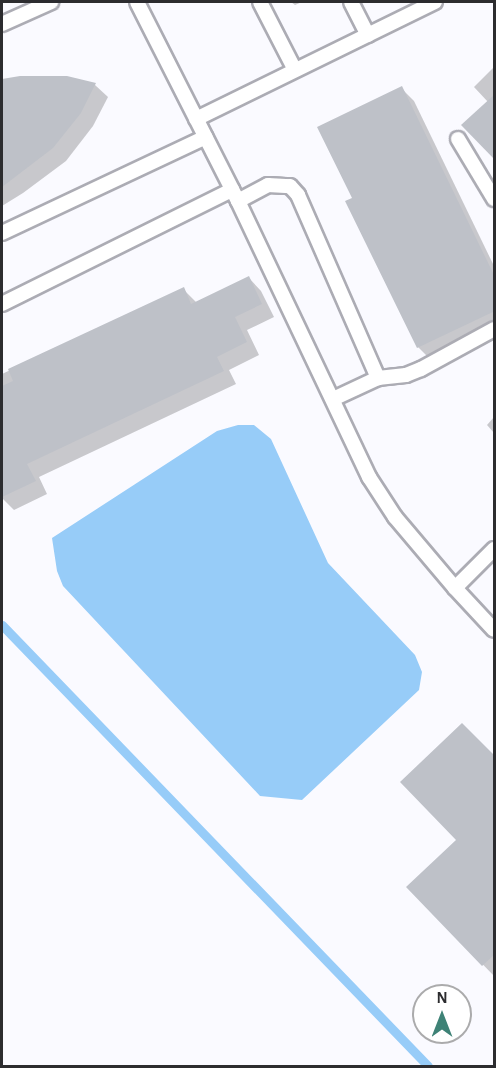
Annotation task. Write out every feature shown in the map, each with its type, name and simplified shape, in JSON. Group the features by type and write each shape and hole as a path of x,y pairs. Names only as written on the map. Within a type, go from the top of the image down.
{"lane":[{"path":"2,24 51,2"},
{"path":"137,2 235,196 369,477 395,516 454,588 495,630"},
{"path":"260,2 295,70"},
{"path":"351,2 368,35"},
{"path":"196,119 435,2"},
{"path":"2,233 206,137"},
{"path":"458,139 495,199"},
{"path":"2,304 235,196 268,185 290,186 298,195 378,378"},
{"path":"333,399 378,378 406,375 422,369 495,329"},
{"path":"454,588 495,549"}],"water":[{"path":"238,425 254,425 271,439 328,563 415,655 422,672 419,690 302,800 260,796 63,586 57,571 52,538 217,431"}],"building":[{"path":"20,76 67,76 96,83 81,113 53,148 2,187 2,79"},
{"path":"402,86 495,277 495,311 417,348 345,201 352,198 317,127"},
{"path":"495,94 495,160 461,125"},
{"path":"249,276 262,304 235,317 247,342 217,357 224,371 27,464 36,481 2,497 2,386 13,381 8,369 184,287 191,304"},
{"path":"462,723 495,756 495,954 482,966 406,887 456,840 400,782"}],"waterway":[{"path":"2,625 428,1066"}]}
